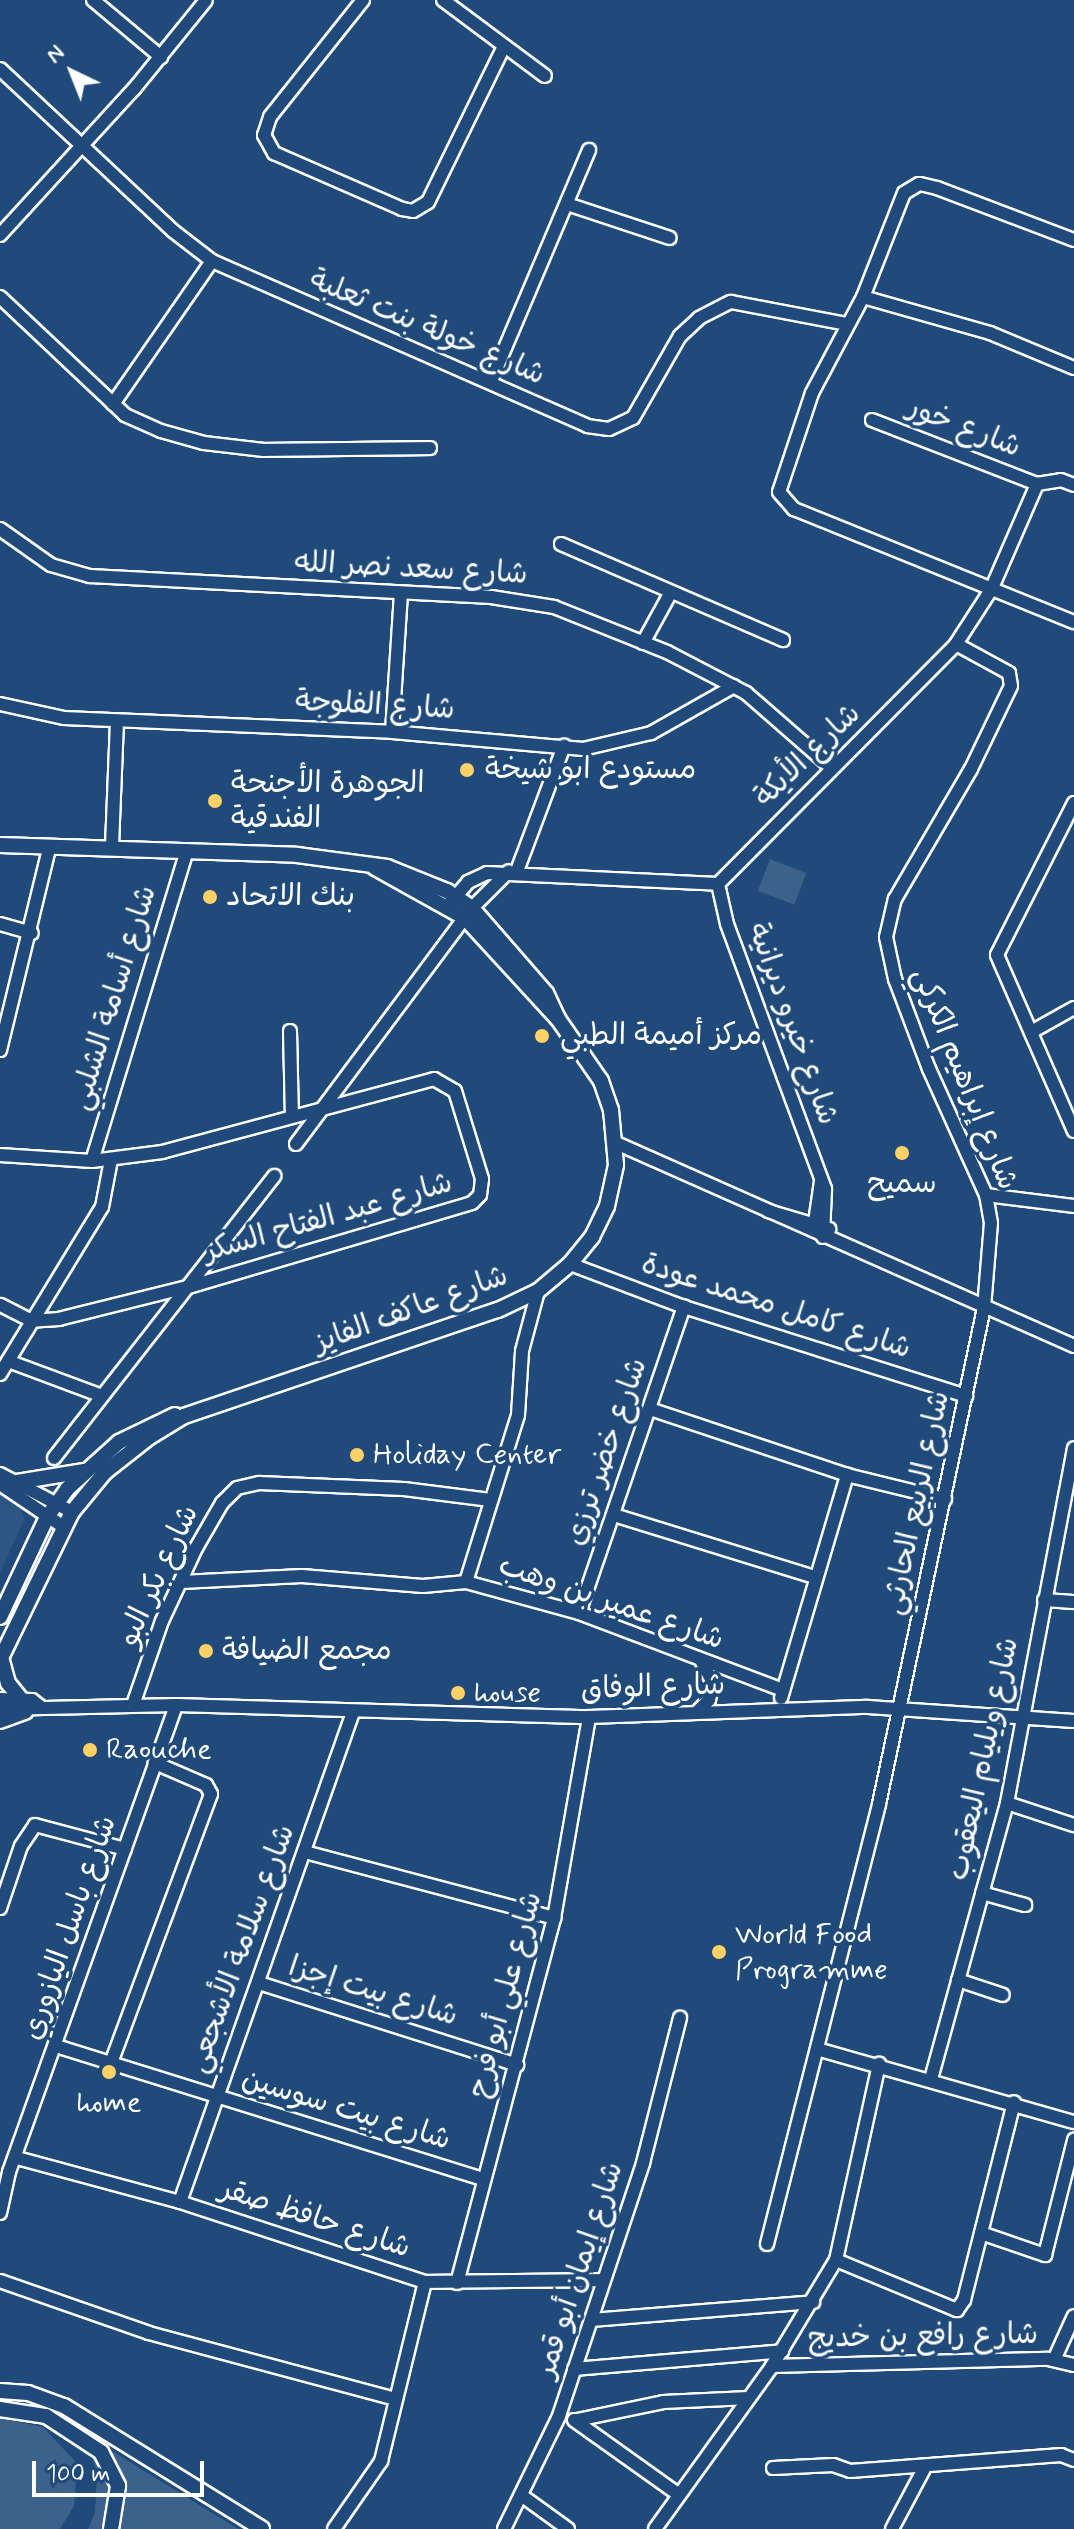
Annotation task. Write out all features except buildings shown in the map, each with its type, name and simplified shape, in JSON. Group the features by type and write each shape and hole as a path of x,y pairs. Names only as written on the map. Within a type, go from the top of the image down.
{"main road":[{"name":"شارع عاكف الفايز","path":"0,845 49,849 112,846 297,855 375,868 387,867 469,913 546,993 558,1019 601,1081 616,1143 607,1206 570,1264 538,1291 453,1327 184,1416 114,1464 62,1526 1,1658"},
{"name":"شارع عاكف الفايز","path":"0,1617 55,1503 85,1471 133,1432 168,1416 184,1416"},
{"path":"17,1482 85,1471"},
{"path":"0,1721 23,1706 8,1683 1,1658"},
{"path":"0,2391 28,2393 64,2406 262,2529"},
{"path":"0,2409 46,2416 101,2452 118,2486 111,2529"}],"street":[{"path":"93,0 161,57"},
{"path":"0,235 161,57 206,0"},
{"path":"363,0 270,117 264,135 274,153 402,209 413,211 428,202 503,48"},
{"path":"443,0 503,48 545,76"},
{"name":"شارع خولة بنت ثعلبة","path":"0,69 80,146 212,261 349,325 491,381 577,422 609,429 633,418 680,336 713,309 742,300 847,324"},
{"path":"491,381 589,150"},
{"path":"1074,240 919,184 896,205 863,297 812,393 780,495 794,509 1074,622"},
{"path":"567,204 670,238"},
{"path":"113,404 212,261"},
{"path":"0,297 113,404 161,431 204,443 264,450 430,448"},
{"path":"863,297 990,333 1074,368"},
{"name":"شارع خور","path":"872,420 1037,484 1061,480 1074,485"},
{"name":"شارع الأيكة","path":"718,884 956,644 991,590 1037,484"},
{"name":"شارع سعد نصر الله","path":"0,529 51,565 90,576 537,602 643,643 734,686 832,768"},
{"path":"561,544 783,640"},
{"path":"643,643 671,592"},
{"path":"392,732 401,593"},
{"name":"شارع إبراهيم الكركي","path":"956,644 1009,673 1011,686 971,769 895,899 886,937 895,979 929,1069 986,1195 991,1223 984,1308"},
{"name":"شارع الفلوجة","path":"0,704 51,716 117,721 392,732 594,749 628,741 680,719 734,686"},
{"path":"112,846 117,721"},
{"path":"296,1144 329,1106 469,913 513,871 564,746"},
{"path":"1074,803 997,955 1074,1129"},
{"path":"0,1047 32,933 49,849"},
{"name":"شارع أسامة الشلبي","path":"92,1161 187,850"},
{"path":"452,901 479,875 513,871 718,884"},
{"name":"شارع خيرو ديرانية","path":"718,884 727,924 821,1181 819,1230"},
{"path":"0,924 32,933"},
{"path":"1033,1031 1074,1008"},
{"path":"290,1031 292,1116"},
{"name":"شارع عبد الفتاح السكر","path":"0,1155 92,1161 162,1152 428,1079 451,1086 482,1174 478,1199 191,1286 76,1315 32,1321"},
{"path":"616,1143 768,1211 819,1230 984,1308 1074,1346"},
{"path":"0,1374 102,1207 111,1160"},
{"path":"54,1458 274,1176"},
{"path":"986,1195 1074,1206"},
{"name":"شارع كامل محمد عودة","path":"570,1264 684,1307 966,1396"},
{"path":"466,1582 518,1415 522,1351 538,1291"},
{"path":"0,1305 32,1321"},
{"name":"شارع خضر ترزي","path":"579,1613 684,1307"},
{"name":"شارع الربيع الحارثي","path":"767,2244 901,1708 984,1308"},
{"path":"8,1361 102,1396"},
{"path":"650,1409 847,1475 945,1499"},
{"name":"شارع ويليام اليعقوب","path":"931,2079 1007,1803 1026,1717 1044,1600 1074,1448"},
{"path":"0,1474 72,1512"},
{"path":"779,1708 814,1577 847,1475"},
{"path":"0,1484 62,1526"},
{"name":"شارع بكر البو","path":"133,1705 181,1582 222,1503 247,1484 404,1489 490,1500"},
{"path":"614,1515 814,1577"},
{"name":"شارع عمير بن وهب","path":"181,1582 302,1576 443,1587 466,1582 579,1613 783,1690"},
{"path":"1044,1600 1074,1602"},
{"path":"697,1712 709,1700 713,1683 701,1660"},
{"name":"شارع الوفاق","path":"0,1699 23,1706"},
{"name":"شارع الوفاق","path":"0,1709 23,1706 176,1705 589,1717 779,1708 901,1708 1074,1721"},
{"name":"شارع باسل اليازوري","path":"0,2213 4,2176 17,2158 176,1705"},
{"name":"شارع سلامة الأشجعي","path":"180,2202 353,1712"},
{"name":"شارع علي أبو فرح","path":"457,2283 554,1918 589,1717"},
{"path":"111,2063 211,1794 206,1785 155,1763"},
{"path":"1007,1803 1074,1825"},
{"path":"0,1908 21,1846 35,1825 125,1849"},
{"path":"305,1852 554,1918"},
{"path":"982,1893 1025,1905"},
{"path":"958,1980 1003,1995"},
{"name":"شارع بيت إجزا","path":"259,1983 517,2065"},
{"name":"شارع إيمان أبو قمر","path":"504,2529 559,2416 643,2163 680,2018"},
{"name":"شارع بيت سوسين","path":"56,2046 483,2179"},
{"path":"817,2049 1014,2102 1074,2122"},
{"path":"655,2529 772,2366 836,2260 879,2064"},
{"path":"836,2260 957,2310 981,2233 1014,2102"},
{"path":"981,2233 1045,2255 1074,2140"},
{"name":"شارع حافظ صقر","path":"17,2158 180,2202 425,2282 604,2280"},
{"path":"0,2281 149,2333 395,2399"},
{"path":"334,2529 381,2461 425,2282"},
{"path":"591,2320 813,2302"},
{"path":"1054,2360 1074,2316"},
{"path":"574,2369 782,2351"},
{"name":"شارع رافع بن خديج","path":"772,2366 1054,2360 1074,2365"},
{"path":"577,2420 663,2402 749,2398"},
{"path":"559,2416 577,2420 679,2495"},
{"path":"773,2468 925,2467 1061,2455 1074,2460"},
{"path":"892,2529 925,2467"},
{"path":"521,2495 568,2529"}],"shaded area":[{"path":"770,859 806,873 794,905 758,891"},
{"path":"0,1495 22,1510 24,1520 0,1573"},
{"path":"0,2418 43,2427 77,2463 74,2506 60,2529 0,2529"},
{"path":"96,2441 238,2529 88,2529 95,2513 97,2472 91,2455"}],"place":[{"name":"مستودع ابو شيخة","path":"467,770"},
{"name":"الجوهرة الأجنحة الفندقية","path":"215,801"},
{"name":"بنك الاتحاد","path":"210,897"},
{"name":"مركز أميمة الطبي","path":"542,1036"},
{"name":"سميح","path":"902,1153"},
{"name":"Holiday Center","path":"357,1455"},
{"name":"مجمع الضيافة","path":"206,1651"},
{"name":"house","path":"458,1693"},
{"name":"Raouche","path":"90,1750"},
{"name":"World Food Programme","path":"719,1952"},
{"name":"home","path":"109,2072"}]}
